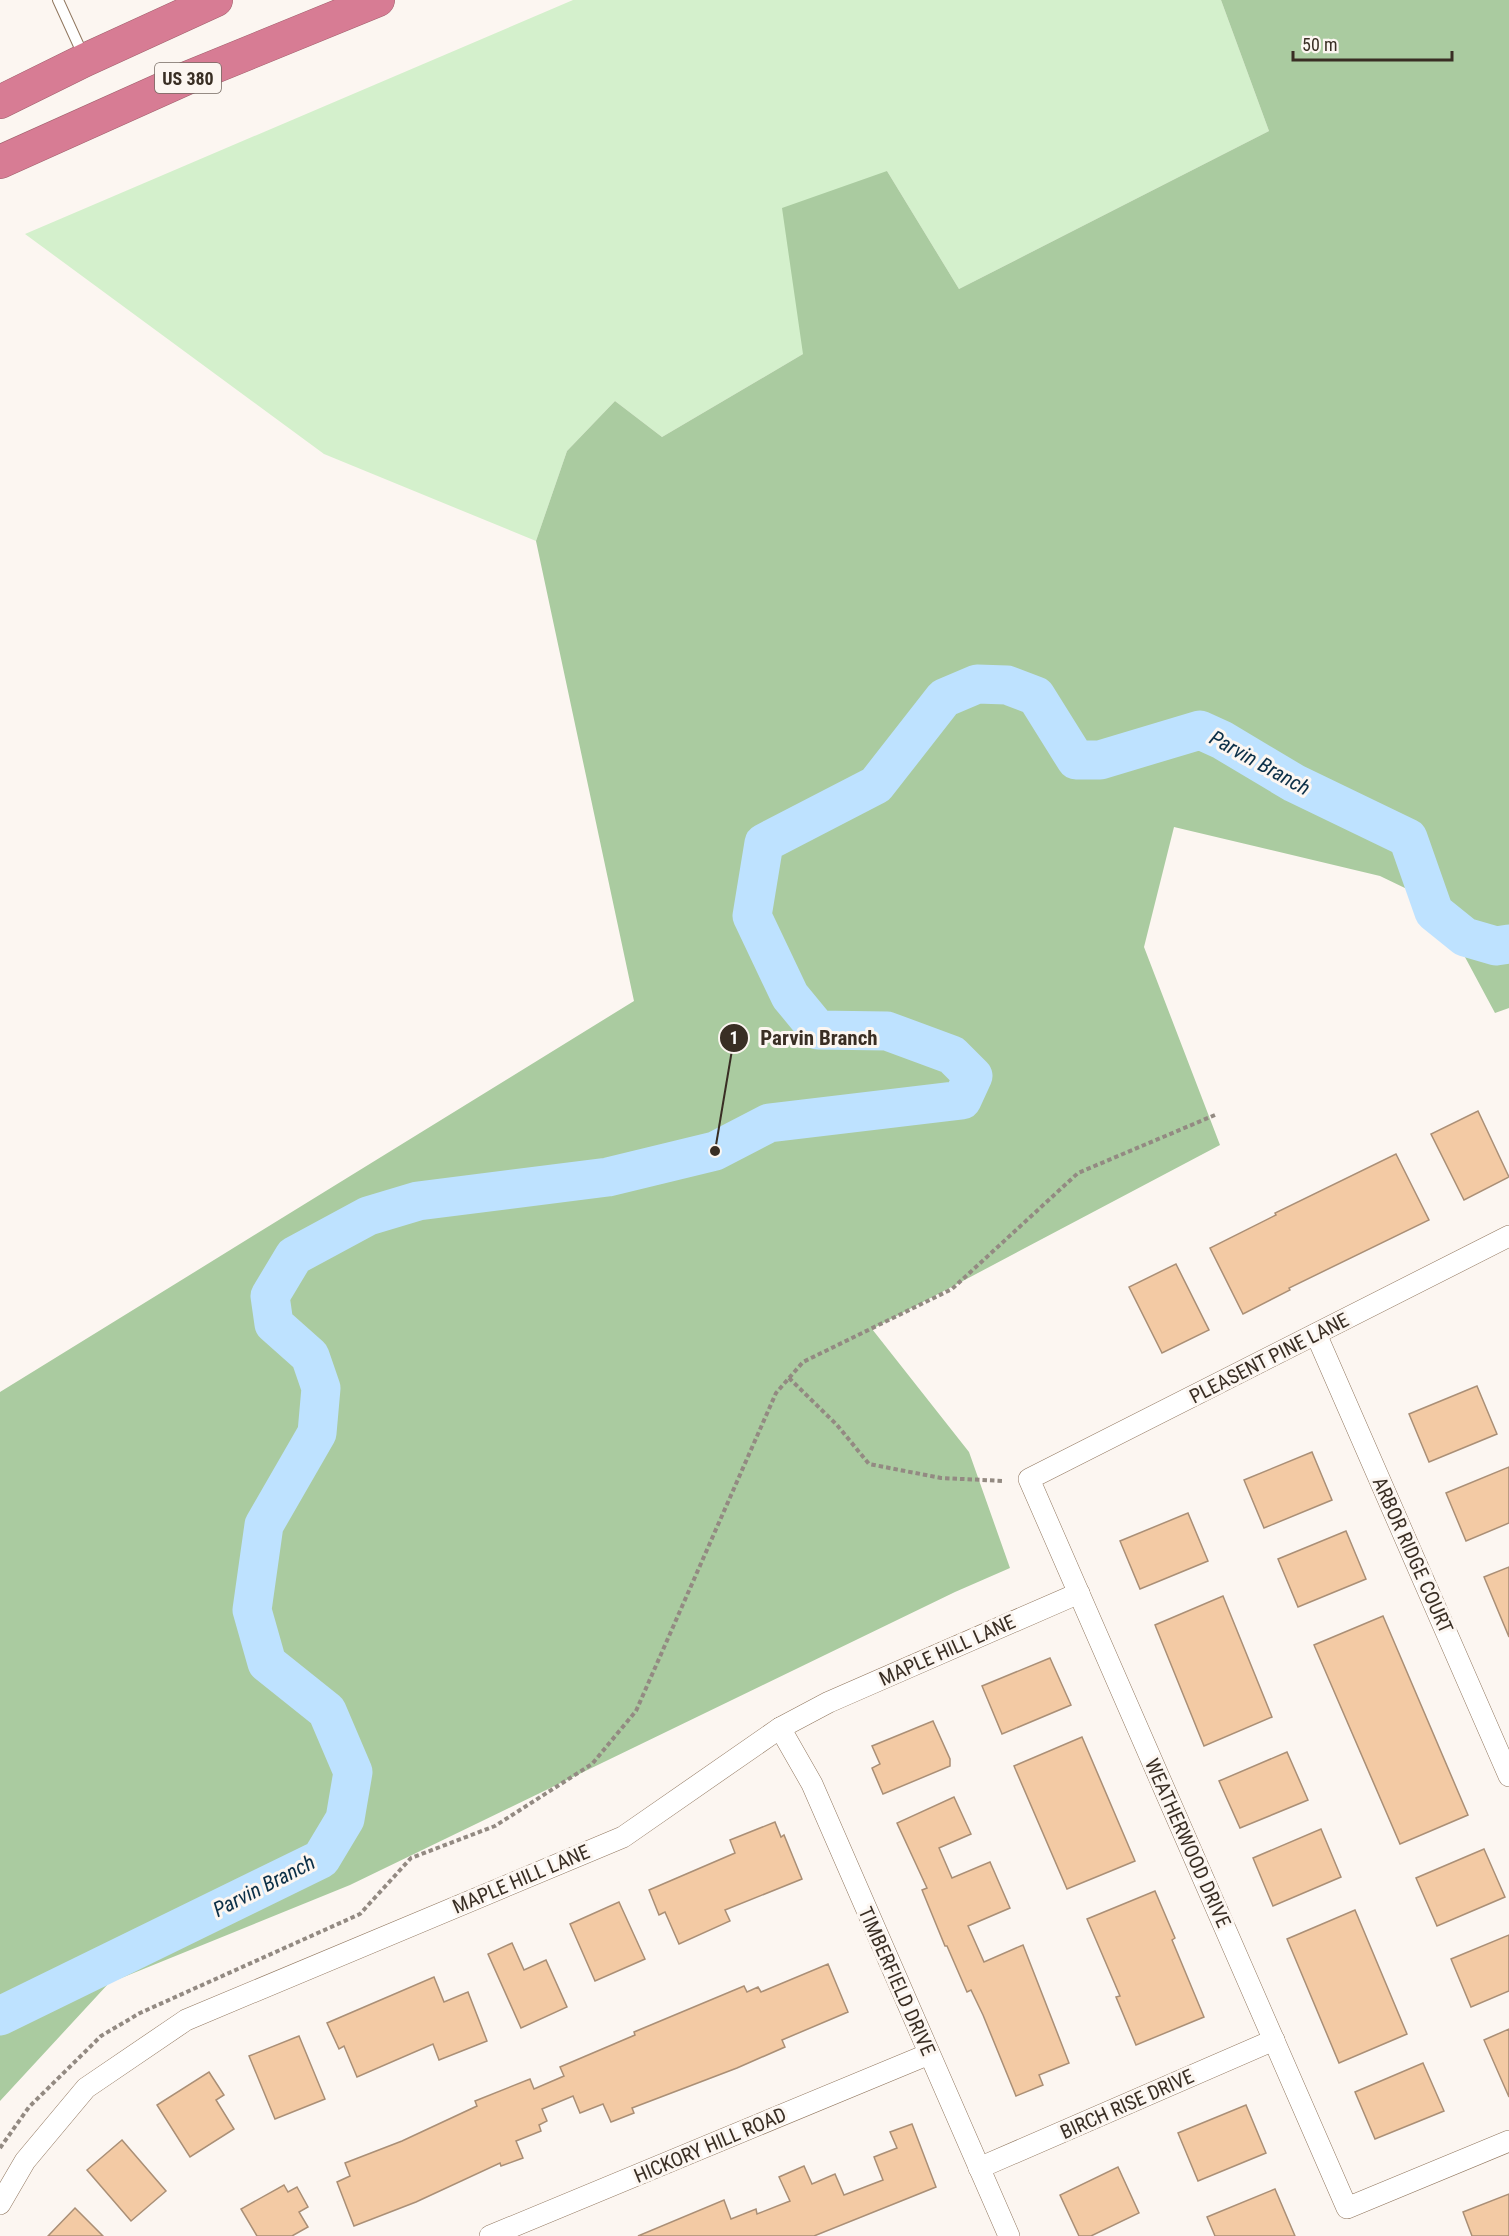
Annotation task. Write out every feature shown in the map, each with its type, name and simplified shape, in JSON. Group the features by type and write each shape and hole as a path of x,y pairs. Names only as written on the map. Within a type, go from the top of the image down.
{"highway":[{"path":"0,102 216,0"},
{"name":"US 380","path":"0,162 187,78 378,0"}],"street":[{"name":"PLEASENT PINE LANE","path":"1029,1479 1509,1236"},
{"name":"ARBOR RIDGE COURT","path":"1316,1334 1509,1776"},
{"name":"WEATHERWOOD DRIVE","path":"1029,1479 1347,2208 1509,2141"},
{"name":"MAPLE HILL LANE","path":"0,2204 25,2161 86,2088 186,2020 623,1837 780,1728 830,1702 1079,1593"},
{"name":"TIMBERFIELD DRIVE","path":"780,1728 812,1784 1009,2236"},
{"name":"BIRCH RISE DRIVE","path":"979,2168 1274,2040"},
{"name":"HICKORY HILL ROAD","path":"490,2236 929,2054"}],"lane":[{"path":"58,0 85,60"}],"path":[{"path":"0,2148 29,2107 101,2036 140,2013 360,1914 411,1858 495,1826 591,1764 636,1711 776,1393 803,1362 952,1289 1078,1173 1215,1115"},
{"path":"789,1378 837,1425 869,1464 941,1478 1004,1481"}],"green space":[{"path":"573,0 1221,0 1269,131 959,289 887,171 803,354 662,437 615,401 567,451 536,541 324,454 25,234"},
{"path":"1221,0 1509,0 1509,1008 1495,1013 1436,903 1380,876 1174,827 1144,947 1220,1145 872,1329 969,1452 1010,1568 955,1592 350,1885 109,1983 0,2101 0,1392 634,1001 536,541 567,451 615,401 662,437 803,354 782,208 887,171 959,289 1269,131"}],"building":[{"path":"1478,1111 1509,1177 1464,1200 1431,1134"},
{"path":"1396,1154 1429,1220 1289,1288 1290,1290 1243,1314 1210,1248 1276,1215 1275,1213"},
{"path":"1176,1264 1209,1330 1162,1353 1129,1287"},
{"path":"1477,1386 1497,1434 1429,1462 1409,1414"},
{"path":"1312,1452 1332,1500 1264,1528 1244,1480"},
{"path":"1509,1467 1509,1523 1466,1541 1446,1493"},
{"path":"1188,1513 1208,1561 1140,1589 1120,1541"},
{"path":"1346,1531 1366,1579 1298,1607 1278,1559"},
{"path":"1509,1567 1509,1637 1484,1577"},
{"path":"1223,1596 1272,1717 1204,1746 1155,1625"},
{"path":"1383,1616 1468,1815 1400,1844 1314,1645"},
{"path":"1050,1658 1071,1705 1002,1734 982,1686"},
{"path":"933,1721 950,1759 950,1766 883,1794 872,1768 880,1764 872,1746"},
{"path":"1082,1737 1135,1861 1067,1889 1014,1766"},
{"path":"1287,1752 1308,1800 1240,1828 1219,1781"},
{"path":"954,1797 971,1834 939,1848 952,1878 990,1862 1010,1908 968,1926 984,1962 1023,1945 1069,2063 1039,2075 1043,2085 1016,2096 983,2015 971,1990 967,1992 947,1946 945,1946 922,1890 927,1888 897,1823"},
{"path":"775,1822 781,1837 784,1835 802,1879 725,1910 730,1921 679,1944 665,1912 659,1915 649,1890 735,1853 730,1840"},
{"path":"1321,1829 1341,1877 1273,1906 1253,1858"},
{"path":"1484,1849 1505,1897 1437,1926 1416,1878"},
{"path":"1155,1891 1175,1938 1172,1940 1204,2017 1136,2045 1116,1997 1120,1996 1087,1919"},
{"path":"619,1902 645,1959 595,1981 570,1924"},
{"path":"1355,1910 1407,2034 1339,2063 1287,1939"},
{"path":"1509,1935 1509,1991 1471,2007 1451,1959"},
{"path":"512,1943 524,1970 546,1960 567,2007 521,2028 488,1954"},
{"path":"828,1964 848,2012 782,2040 785,2047 632,2108 634,2113 611,2122 603,2104 580,2113 573,2096 542,2109 547,2121 539,2125 541,2131 516,2141 523,2158 501,2166 500,2163 416,2202 354,2226 337,2182 350,2176 345,2163 402,2141 477,2106 475,2101 530,2079 534,2089 564,2076 560,2067 635,2035 634,2032 744,1986 747,1992 758,1987 761,1992"},
{"path":"434,1977 444,2002 468,1992 487,2041 439,2060 433,2044 357,2077 344,2046 339,2049 327,2023"},
{"path":"1509,2029 1509,2097 1484,2040"},
{"path":"299,2036 325,2099 275,2119 249,2056"},
{"path":"1423,2063 1444,2111 1375,2139 1355,2092"},
{"path":"209,2072 224,2095 216,2100 234,2129 190,2157 157,2105"},
{"path":"1246,2105 1266,2153 1198,2181 1178,2133"},
{"path":"912,2124 936,2187 814,2236 638,2236 724,2200 731,2219 756,2209 757,2214 790,2201 779,2177 804,2166 812,2184 835,2174 844,2195 883,2180 874,2157 897,2148 890,2132"},
{"path":"122,2140 166,2191 131,2221 87,2170"},
{"path":"1118,2167 1139,2213 1091,2236 1079,2236 1060,2195"},
{"path":"284,2185 288,2192 297,2187 308,2207 299,2212 308,2227 292,2236 257,2236 241,2209"},
{"path":"1275,2189 1295,2236 1215,2236 1207,2217"},
{"path":"1509,2194 1509,2236 1472,2236 1463,2212"},
{"path":"75,2208 103,2236 48,2236"}],"waterway":[{"name":"Parvin Branch","path":"0,2016 321,1859 345,1819 353,1772 327,1711 267,1663 252,1610 264,1525 317,1433 321,1388 310,1356 274,1324 270,1296 294,1256 368,1216 418,1201 608,1177 715,1151 769,1123 962,1100 973,1076 952,1055 887,1031 818,1030 790,996 752,916 764,843 876,785 944,698 977,684 1007,685 1036,696 1076,760 1100,760 1200,730 1222,740 1294,783 1408,838 1434,912 1465,937 1496,946 1509,944"}],"place":[{"name":"Parvin Branch","path":"715,1151"}]}
